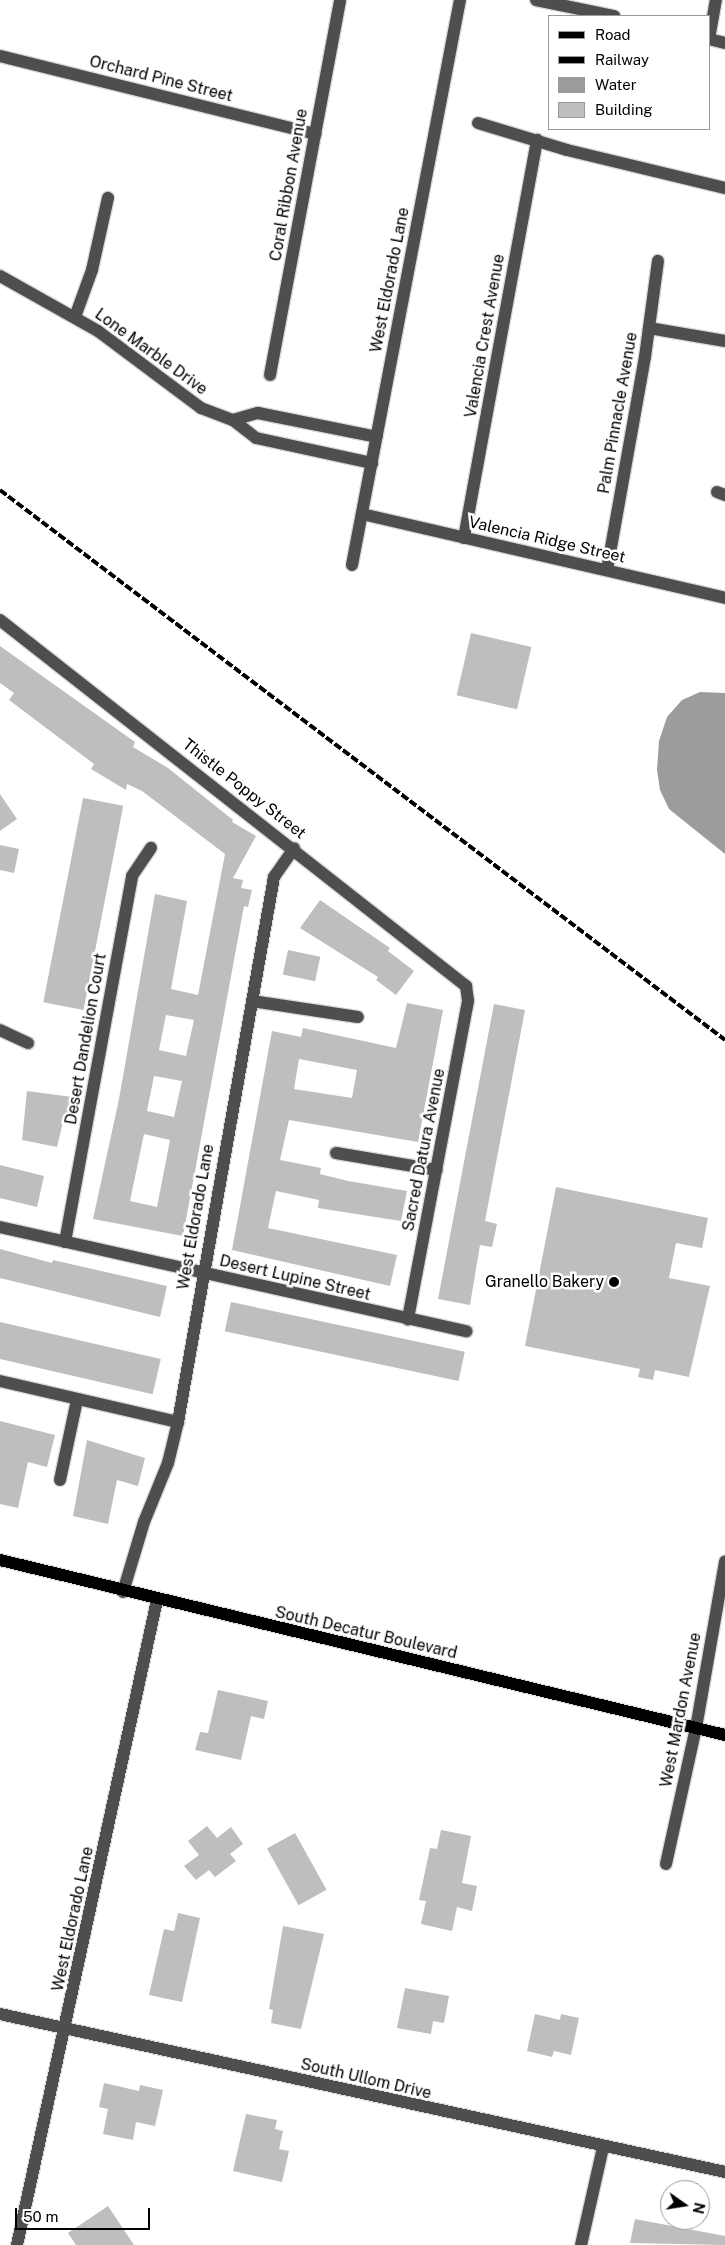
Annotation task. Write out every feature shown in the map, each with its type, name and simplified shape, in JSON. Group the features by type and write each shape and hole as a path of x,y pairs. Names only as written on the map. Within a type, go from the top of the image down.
{"main road":[{"name":"South Decatur Boulevard","path":"0,1560 123,1592 725,1735"}],"street":[{"name":"Coral Ribbon Avenue","path":"270,375 340,0"},
{"name":"West Eldorado Lane","path":"352,565 460,0"},
{"path":"536,0 568,3 610,15"},
{"path":"710,33 716,0"},
{"path":"710,39 725,43"},
{"name":"Orchard Pine Street","path":"0,56 315,134"},
{"path":"478,123 725,188"},
{"name":"Valencia Crest Avenue","path":"464,538 537,140"},
{"path":"75,317 92,270 108,198"},
{"name":"Palm Pinnacle Avenue","path":"607,570 658,261"},
{"name":"Lone Marble Drive","path":"0,276 75,317 201,408 233,420 256,438 372,463"},
{"path":"648,328 725,341"},
{"path":"233,420 258,413 377,436"},
{"name":"Valencia Ridge Street","path":"362,514 725,598"},
{"name":"Thistle Poppy Street","path":"0,620 294,848 466,986"},
{"name":"Desert Dandelion Court","path":"65,1242 132,876 151,848"},
{"name":"West Eldorado Lane","path":"123,1592 144,1522 168,1463 178,1422 202,1274 274,877 294,848"},
{"name":"Sacred Datura Avenue","path":"408,1320 468,1001 466,986"},
{"path":"252,1001 358,1017"},
{"path":"0,1030 28,1043"},
{"path":"336,1154 436,1170"},
{"name":"Desert Lupine Street","path":"0,1227 408,1320 467,1331"},
{"path":"0,1381 178,1422"},
{"path":"60,1480 77,1400"},
{"name":"West Mardon Avenue","path":"666,1864 696,1728 725,1561"},
{"name":"West Eldorado Lane","path":"17,2245 66,2028 157,1600"},
{"name":"South Ullom Drive","path":"0,2014 603,2147 725,2172"},
{"path":"581,2245 603,2147"}],"water":[{"path":"700,692 725,693 725,854 669,809 660,790 657,770 659,741 667,717 682,700"}],"building":[{"path":"471,633 531,647 517,709 457,695"},
{"path":"0,646 135,742 133,747 168,768 233,820 232,822 256,836 233,878 243,880 241,888 252,890 248,907 244,906 183,1236 93,1219 119,1099 155,894 187,901 171,989 198,995 225,854 142,791 127,784 126,790 91,769 94,764 9,700 14,693 0,683","holes":["166,1015 194,1020 186,1056 159,1050","154,1076 182,1081 174,1117 147,1111","144,1134 170,1140 157,1207 130,1201"]},
{"path":"0,794 17,819 0,831"},
{"path":"83,798 123,806 84,1010 43,1002"},
{"path":"0,845 19,849 14,873 0,870"},
{"path":"320,900 390,948 388,951 414,971 396,995 376,980 378,977 300,928"},
{"path":"288,950 320,957 315,981 283,974"},
{"path":"407,1003 443,1010 418,1142 289,1120 280,1160 321,1168 320,1174 348,1181 407,1191 401,1221 318,1208 319,1200 276,1191 268,1228 397,1255 390,1286 232,1250 272,1031 301,1037 303,1028 396,1048","holes":["299,1059 357,1070 352,1098 294,1089"]},
{"path":"494,1004 525,1010 485,1221 497,1224 492,1247 480,1245 470,1305 438,1299"},
{"path":"27,1091 72,1097 68,1122 63,1122 57,1147 22,1140"},
{"path":"0,1165 44,1176 37,1207 0,1198"},
{"name":"Granello Bakery","path":"556,1187 708,1218 702,1248 676,1243 669,1278 710,1286 689,1377 655,1370 653,1380 638,1377 640,1369 525,1346"},
{"path":"0,1249 52,1263 53,1260 167,1286 160,1317 0,1278"},
{"path":"231,1302 465,1352 459,1381 225,1331"},
{"path":"0,1322 161,1359 153,1394 0,1359"},
{"path":"0,1421 55,1435 47,1467 28,1462 18,1508 0,1504"},
{"path":"87,1440 145,1458 138,1486 117,1480 108,1524 73,1516"},
{"path":"218,1690 268,1701 264,1719 251,1716 241,1760 195,1750 200,1732 208,1733"},
{"path":"207,1826 217,1838 231,1827 243,1844 230,1854 236,1861 215,1877 209,1870 196,1880 184,1866 199,1855 188,1841"},
{"path":"441,1830 471,1836 462,1883 477,1886 472,1911 457,1907 452,1931 421,1924 426,1901 419,1900 430,1848 437,1849"},
{"path":"295,1833 327,1890 299,1905 267,1849"},
{"path":"178,1913 200,1918 182,2002 149,1995 164,1929 174,1931"},
{"path":"283,1926 324,1934 301,2029 271,2023 273,2010 269,2009"},
{"path":"405,1988 449,1996 444,2023 433,2021 431,2034 397,2028"},
{"path":"535,2014 560,2020 561,2014 579,2018 571,2055 554,2051 552,2057 527,2051"},
{"path":"104,2083 139,2091 140,2085 163,2090 155,2126 136,2122 133,2140 103,2134 108,2109 99,2107"},
{"path":"246,2114 277,2120 275,2129 283,2131 279,2149 289,2151 282,2182 233,2171"},
{"path":"108,2206 134,2245 76,2245 68,2233"},
{"path":"635,2219 660,2224 660,2230 693,2230 725,2236 725,2245 630,2243"}],"railway":[{"path":"0,490 725,1040"}],"place":[{"name":"Granello Bakery","path":"614,1282"}]}
